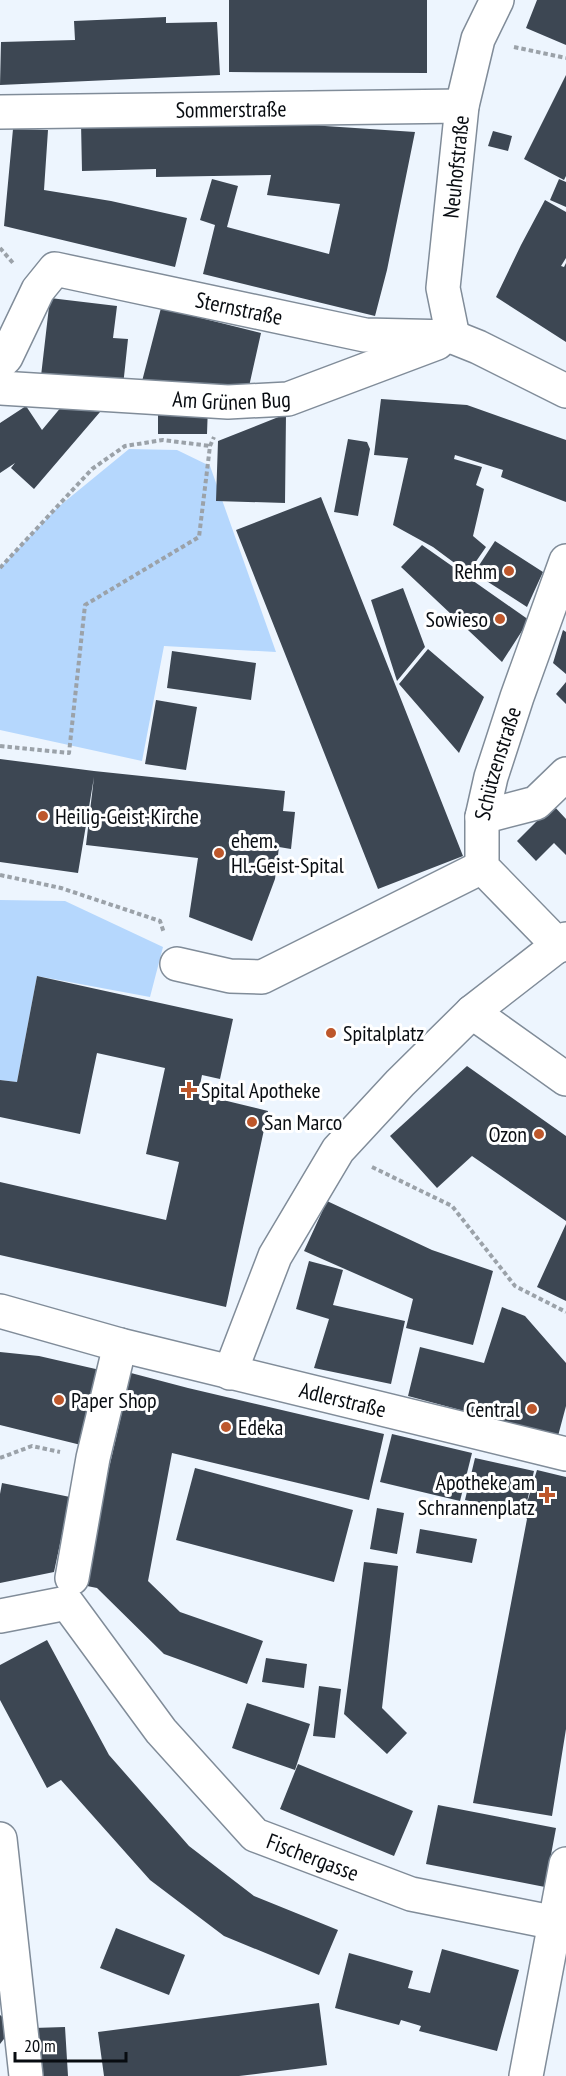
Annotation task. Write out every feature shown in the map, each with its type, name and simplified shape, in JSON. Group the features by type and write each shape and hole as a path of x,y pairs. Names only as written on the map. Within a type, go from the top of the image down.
{"street":[{"name":"Neuhofstraße","path":"453,337 443,288 462,106 478,39 496,0"},
{"name":"Sommerstraße","path":"0,112 462,106"},
{"name":"Sternstraße","path":"0,363 6,357 38,290 56,269 365,335 453,337"},
{"name":"Am Grünen Bug","path":"0,388 228,402 288,399 453,337"},
{"path":"453,337 566,391"},
{"name":"Schützenstraße","path":"483,867 482,817 492,777 517,697 566,561"},
{"path":"482,817 536,803 566,774"},
{"path":"177,964 230,975 262,976 483,867 562,942 472,1012 400,1083 338,1150 275,1257 230,1373"},
{"path":"472,1012 566,1079"},
{"name":"Adlerstraße","path":"0,1311 120,1346 566,1454"},
{"path":"0,1616 69,1591 93,1458 120,1346"},
{"name":"Fischergasse","path":"69,1591 161,1731 255,1835 411,1894 556,1923"},
{"path":"0,1839 26,2076"},
{"path":"526,2076 566,1864"}],"path":[{"path":"478,39 566,58"},
{"path":"0,567 92,469 125,446 163,440 210,446 199,537 85,605 69,753 0,746"},
{"path":"0,875 61,888 160,921 177,964"},
{"path":"338,1150 452,1206 515,1286 566,1312"},
{"path":"0,1458 32,1446 93,1458"}],"shaded area":[{"path":"129,449 177,450 210,466 276,652 164,646 142,761 0,730 0,568 57,508"},
{"path":"0,900 65,901 163,947 150,997 37,976 17,1082 0,1080"}],"building":[{"path":"229,0 427,0 427,73 229,72"},
{"path":"537,0 566,0 566,45 526,28"},
{"path":"166,17 166,23 217,22 220,75 0,85 1,42 75,40 74,21"},
{"path":"566,75 566,176 564,180 524,159"},
{"path":"81,123 280,123 415,132 387,270 375,316 203,274 215,225 200,220 212,179 238,186 227,227 329,254 340,204 267,195 271,175 156,177 156,169 82,171"},
{"path":"13,129 48,130 44,190 111,201 187,218 175,267 4,226"},
{"path":"493,131 512,136 508,151 488,146"},
{"path":"559,179 566,182 566,207 550,200"},
{"path":"545,200 566,212 566,258 561,266 564,267 566,263 566,342 496,297"},
{"path":"50,298 117,306 113,338 128,339 123,386 41,376"},
{"path":"161,308 261,333 248,391 140,389"},
{"path":"381,399 467,405 566,440 566,502 501,477 503,470 455,455 454,459 482,467 476,485 484,489 473,536 486,547 468,573 433,547 393,525 408,458 374,455"},
{"path":"158,404 208,405 207,434 158,434"},
{"path":"26,406 42,430 62,406 100,412 34,489 11,468 15,463 0,473 0,423"},
{"path":"286,414 285,503 216,501 218,441"},
{"path":"348,439 367,442 370,449 358,516 334,512"},
{"path":"321,497 463,856 378,889 236,530"},
{"path":"495,541 543,572 527,607 474,573"},
{"path":"422,545 529,620 502,662 401,567"},
{"path":"403,588 425,647 397,681 371,600"},
{"path":"563,630 566,632 566,674 553,663"},
{"path":"428,649 484,697 459,753 399,684"},
{"path":"172,651 256,663 251,700 167,688"},
{"path":"566,682 566,704 556,694"},
{"path":"156,700 197,707 186,770 145,764"},
{"name":"ehem. Hl.-Geist-Spital","path":"0,759 285,791 283,811 295,812 291,849 279,847 275,879 252,941 189,917 198,858 86,845 94,777 78,873 0,862"},
{"path":"553,805 566,819 566,855 554,843 536,861 517,841"},
{"path":"37,976 233,1019 220,1079 202,1075 198,1094 268,1111 226,1307 0,1255 0,1182 166,1220 179,1162 146,1154 165,1068 97,1053 80,1134 0,1117 0,1080 17,1082"},
{"path":"467,1066 566,1136 566,1221 472,1156 437,1188 390,1136"},
{"path":"327,1201 432,1250 493,1271 473,1345 406,1328 413,1299 304,1251"},
{"path":"566,1224 566,1301 537,1287"},
{"path":"309,1261 343,1270 333,1305 405,1321 391,1384 314,1368 329,1319 296,1309"},
{"path":"502,1307 525,1316 566,1363 566,1406 558,1436 408,1396 420,1347 484,1363"},
{"name":"Paper Shop","path":"0,1352 39,1356 100,1370 81,1445 0,1425"},
{"path":"131,1373 384,1434 369,1500 172,1453 148,1581 180,1612 263,1641 247,1684 164,1654 97,1588 82,1585"},
{"path":"392,1434 472,1453 460,1501 380,1482"},
{"path":"475,1458 534,1471 526,1506 537,1470 566,1477 566,1729 552,1816 473,1803 527,1519 523,1513 465,1500"},
{"path":"195,1468 353,1510 334,1582 176,1540"},
{"path":"2,1483 70,1497 54,1572 0,1583"},
{"path":"377,1508 404,1513 397,1554 370,1549"},
{"path":"420,1529 477,1539 472,1563 416,1553"},
{"path":"364,1562 398,1566 382,1708 407,1733 387,1754 344,1714"},
{"path":"47,1640 109,1755 189,1846 254,1896 338,1930 319,1975 224,1936 150,1880 61,1780 47,1788 0,1700 0,1665"},
{"path":"266,1658 307,1664 304,1688 262,1682"},
{"path":"319,1686 341,1689 335,1738 313,1736"},
{"path":"247,1703 310,1724 295,1770 232,1748"},
{"path":"298,1764 413,1811 394,1856 280,1809"},
{"path":"438,1805 556,1828 545,1887 426,1864"},
{"path":"116,1928 185,1955 169,1995 100,1968"},
{"path":"442,1949 519,1970 497,2051 419,2031 421,2026 401,2020 399,2025 335,2008 349,1953 413,1971 408,1988 430,1993"},
{"path":"319,2003 327,2065 239,2076 104,2076 98,2032"},
{"path":"0,2015 14,2026 0,2044"},
{"path":"65,2027 68,2076 36,2076 33,2028"}],"place":[{"name":"Rehm","path":"509,571"},
{"name":"Sowieso","path":"500,619"},
{"name":"Heilig-Geist-Kirche","path":"43,816"},
{"name":"ehem. Hl.-Geist-Spital","path":"219,853"},
{"name":"Spitalplatz","path":"331,1033"},
{"name":"Spital Apotheke","path":"189,1090"},
{"name":"San Marco","path":"252,1122"},
{"name":"Ozon","path":"539,1134"},
{"name":"Paper Shop","path":"59,1400"},
{"name":"Central","path":"532,1409"},
{"name":"Edeka","path":"226,1427"},
{"name":"Apotheke am Schrannenplatz","path":"547,1495"}]}
